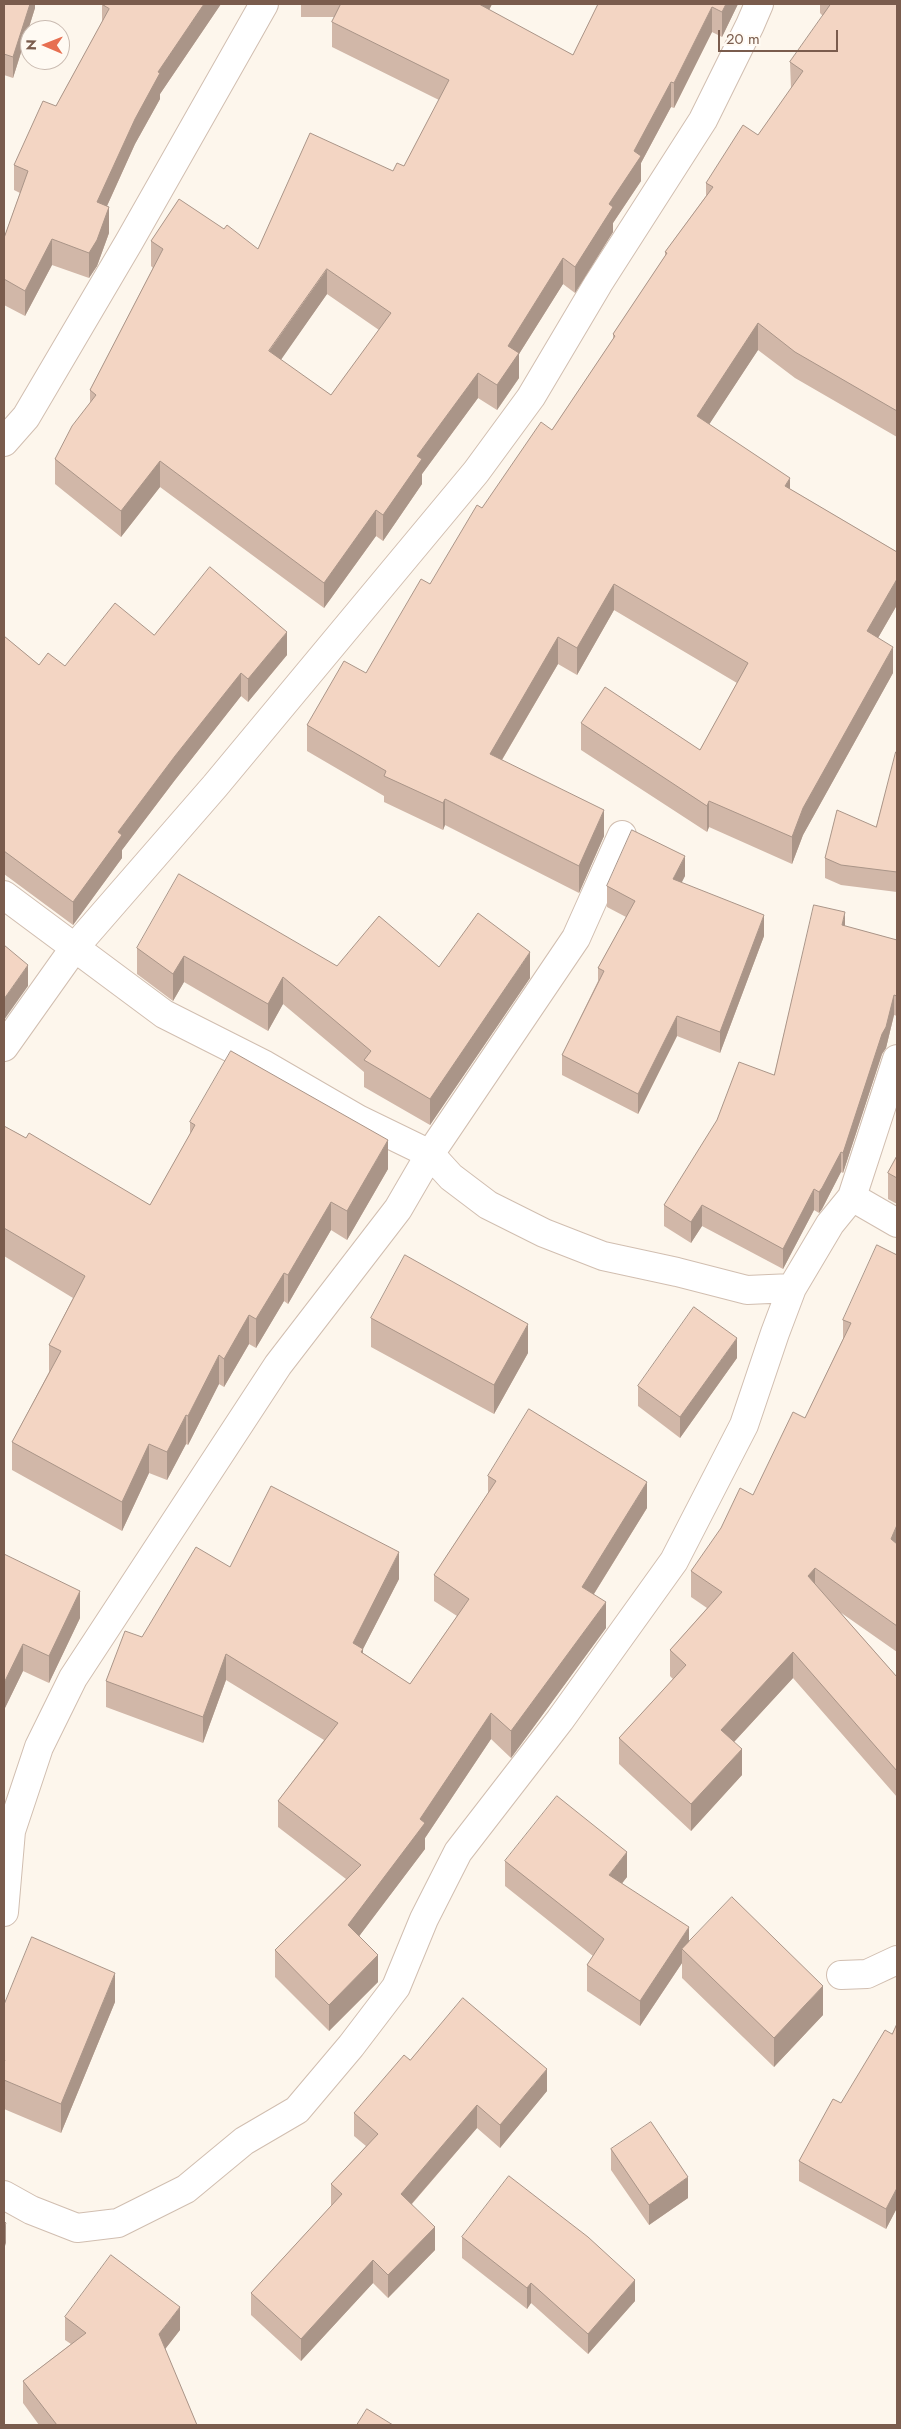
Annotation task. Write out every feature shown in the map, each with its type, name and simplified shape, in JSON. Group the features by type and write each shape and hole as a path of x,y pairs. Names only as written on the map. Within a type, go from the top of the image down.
{"street":[{"path":"4,442 26,417 129,242 264,4"},
{"path":"4,1047 75,946 215,786 476,472 520,412 598,284 703,120 750,25 758,4"},
{"path":"4,1912 11,1831 39,1748 74,1678 278,1366 398,1209 430,1154 576,938 622,835"},
{"path":"4,895 164,1014 265,1065 358,1119 430,1154 451,1177 488,1205 544,1233 603,1256 748,1290 792,1288"},
{"path":"4,2195 31,2210 77,2228 118,2223 186,2189 244,2141 297,2110 351,2046 396,1987 424,1919 458,1852 560,1720 674,1561 744,1425 792,1288 830,1224 852,1197 897,1059"},
{"path":"852,1197 897,1223"},
{"path":"748,1290 775,1333"},
{"path":"841,1975 867,1974 897,1960"}],"building":[{"path":"4,4 30,4 25,20 20,20 20,35 13,57 4,54"},
{"path":"102,4 204,4 158,72 160,73 135,119 97,202 109,207 97,240 89,253 52,239 25,291 4,279 4,238 28,171 14,165 43,101 56,106 109,9"},
{"path":"341,4 479,4 573,55 598,4 726,4 722,12 712,7 674,83 671,82 634,151 641,156 609,204 613,207 575,267 563,258 508,346 519,353 497,385 478,373 417,456 422,459 383,515 376,510 324,583 160,461 121,511 55,459 72,426 96,395 90,390 163,249 151,241 179,199 224,229 227,225 258,249 310,133 393,171 397,163 404,166 449,80 332,22","holes":["327,269 391,313 331,395 269,351"]},
{"path":"831,4 897,4 897,411 795,352 758,323 697,416 790,478 785,486 897,552 897,579 867,631 893,647 803,808 792,837 709,801 707,806 581,723 605,687 700,750 748,663 614,584 577,648 558,637 490,754 604,810 579,866 445,799 443,803 384,776 386,771 307,725 344,661 366,673 421,579 430,584 477,505 482,508 541,422 552,430 615,336 613,334 667,253 665,252 713,187 706,183 743,125 758,135 803,71 790,62"},
{"path":"210,567 287,632 248,679 241,673 175,756 118,832 122,835 73,902 4,851 4,636 39,665 48,653 65,666 115,603 154,635"},
{"path":"896,752 897,872 841,865 825,858 837,810 876,827"},
{"path":"632,830 685,856 673,879 764,915 720,1032 677,1016 638,1094 562,1055 604,971 598,968 635,901 607,886"},
{"path":"179,874 337,966 379,916 439,967 478,913 530,952 430,1099 364,1060 371,1051 283,977 268,1004 184,956 173,974 137,948"},
{"path":"814,905 845,912 842,925 897,940 897,996 894,995 886,1027 882,1034 843,1153 841,1152 819,1192 814,1189 783,1249 702,1205 691,1222 664,1205 717,1120 739,1062 774,1075"},
{"path":"4,945 28,965 4,999"},
{"path":"231,1051 388,1140 347,1211 331,1202 288,1275 284,1273 256,1319 249,1315 224,1359 219,1355 167,1452 149,1444 122,1502 12,1442 61,1351 49,1345 85,1276 4,1228 4,1126 26,1138 29,1133 150,1205 195,1125 190,1122"},
{"path":"897,1156 897,1178 888,1173"},
{"path":"877,1245 897,1255 897,1525 891,1539 897,1544 897,1626 815,1568 808,1576 897,1677 897,1771 793,1652 721,1730 742,1749 691,1804 619,1738 686,1665 670,1650 722,1592 691,1571 721,1528 740,1488 753,1495 793,1412 805,1418 851,1323 843,1320"},
{"path":"405,1255 528,1324 494,1385 371,1318"},
{"path":"694,1307 737,1338 680,1417 638,1386"},
{"path":"529,1409 647,1482 582,1587 606,1602 511,1731 491,1713 420,1819 425,1823 348,1925 378,1955 329,2005 275,1950 361,1865 278,1801 338,1723 226,1654 203,1717 106,1681 125,1631 142,1637 196,1547 230,1567 271,1486 399,1552 353,1643 363,1649 361,1652 410,1684 469,1599 434,1575 496,1481 488,1476"},
{"path":"4,1554 80,1591 49,1656 23,1644 4,1683"},
{"path":"557,1796 627,1852 609,1875 689,1927 640,2001 587,1965 604,1939 505,1861"},
{"path":"732,1897 823,1986 774,2038 682,1949"},
{"path":"32,1937 115,1973 61,2104 4,2080 4,2005"},
{"path":"463,1998 547,2069 500,2125 477,2105 401,2194 435,2227 388,2275 373,2260 301,2339 251,2293 342,2194 331,2184 378,2134 354,2113 404,2055 410,2060"},
{"path":"897,2024 897,2188 886,2209 799,2161 833,2099 841,2103 885,2030 892,2034"},
{"path":"651,2122 688,2177 649,2205 611,2149"},
{"path":"509,2176 588,2237 635,2280 588,2334 531,2283 527,2288 462,2237"},
{"path":"111,2255 180,2307 159,2334 197,2425 57,2425 23,2381 86,2333 65,2317"},
{"path":"367,2409 393,2425 357,2425"}]}
